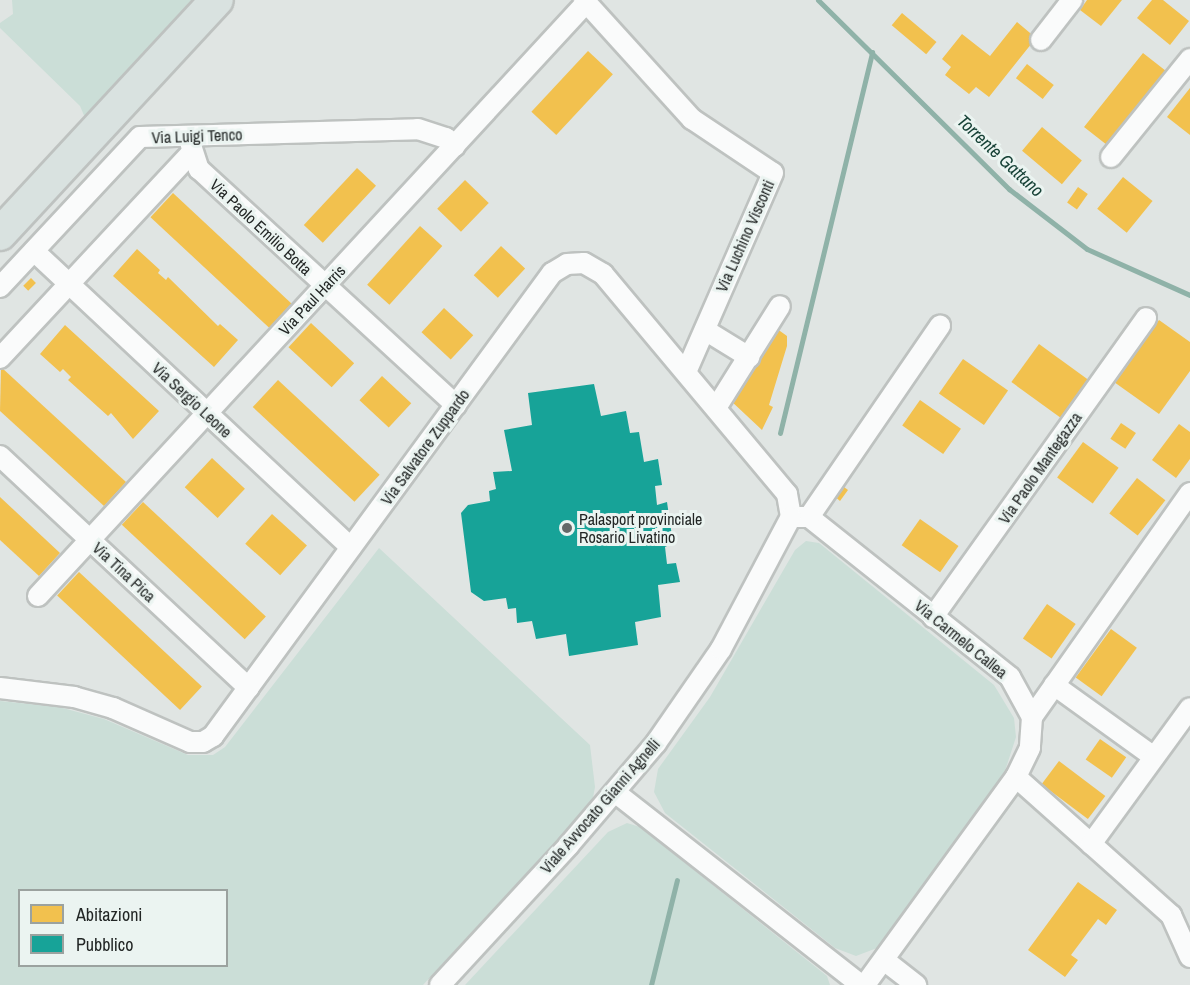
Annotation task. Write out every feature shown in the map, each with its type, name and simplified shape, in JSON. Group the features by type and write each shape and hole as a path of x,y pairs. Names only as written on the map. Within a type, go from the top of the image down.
{"main road":[{"path":"0,234 217,0"}],"street":[{"path":"1041,40 1072,0"},
{"name":"Via Paul Harris","path":"38,596 455,146 585,1"},
{"name":"Via Luchino Visconti","path":"585,1 692,119 773,173 687,370"},
{"path":"1111,157 1190,59"},
{"name":"Via Luigi Tenco","path":"0,287 140,137 190,145 418,129 446,138 455,146"},
{"path":"0,358 69,284 190,145"},
{"name":"Via Paolo Emilio Botta","path":"190,145 199,169 456,405"},
{"name":"Via Sergio Leone","path":"34,251 351,548"},
{"name":"Via Salvatore Zuppardo","path":"0,688 74,697 113,708 190,742 203,742 213,736 552,273 567,264 584,263 603,274 687,370 788,494 800,517"},
{"path":"716,408 780,306"},
{"name":"Via Paolo Mantegazza","path":"933,617 1146,318"},
{"name":"Viale Avvocato Gianni Agnelli","path":"440,985 616,793 656,743 721,649 800,517 940,326"},
{"path":"705,330 748,357"},
{"name":"Via Tina Pica","path":"0,456 249,688"},
{"path":"616,793 863,985 884,960 1016,777 1030,748 1032,717 1190,493"},
{"name":"Via Carmelo Callea","path":"800,517 1010,677 1032,717"},
{"path":"1054,685 1154,757"},
{"path":"1091,844 1190,708"},
{"path":"1016,777 1171,915 1190,957"},
{"path":"884,960 916,985"}],"shaded area":[{"path":"12,0 198,0 86,120 80,106 0,28 0,23 13,14"},
{"path":"806,541 819,543 994,685 1014,718 1016,737 1004,774 885,940 877,948 856,956 835,948 665,813 654,792 658,769 710,697 795,550"},
{"path":"379,548 590,745 595,787 592,803 423,985 0,985 0,701 59,707 104,719 188,755 213,755 225,747"},
{"path":"627,823 640,827 827,976 830,985 465,985 608,832"}],"building: Abitazioni":[{"path":"1087,0 1122,0 1101,26 1080,10"},
{"path":"1152,0 1163,0 1189,21 1170,45 1137,18"},
{"path":"902,13 936,42 926,54 892,25"},
{"path":"1017,22 1036,38 989,97 976,87 969,94 945,75 951,67 942,59 962,34 990,56"},
{"path":"588,51 613,74 556,135 531,112"},
{"path":"1143,53 1166,71 1152,87 1148,94 1152,98 1132,124 1127,121 1107,145 1084,127"},
{"path":"1027,64 1054,85 1043,99 1016,78"},
{"path":"1190,88 1190,135 1167,117"},
{"path":"1042,127 1082,160 1062,184 1022,151"},
{"path":"357,168 376,186 323,243 304,225"},
{"path":"1123,177 1153,201 1127,233 1097,209"},
{"path":"465,180 489,203 461,232 437,209"},
{"path":"1078,187 1088,194 1077,209 1067,203"},
{"path":"173,193 292,304 270,328 150,217"},
{"path":"420,226 442,246 389,305 367,285"},
{"path":"501,246 525,269 498,298 474,275"},
{"path":"137,249 160,270 158,273 166,280 168,277 218,326 220,324 238,340 214,367 113,276"},
{"path":"31,278 36,283 28,291 23,286"},
{"path":"444,308 473,335 451,359 421,332"},
{"path":"1159,320 1190,342 1190,371 1159,414 1114,382"},
{"path":"311,323 354,363 332,387 288,347"},
{"path":"65,325 159,411 133,439 111,413 108,416 68,380 71,377 63,369 60,372 40,354"},
{"path":"773,326 787,336 787,346 769,405 773,407 762,430 730,400"},
{"path":"1039,344 1090,381 1062,419 1011,382"},
{"path":"963,359 1008,391 984,425 939,393"},
{"path":"1,367 126,482 104,506 0,411"},
{"path":"382,376 411,403 389,427 359,400"},
{"path":"278,380 380,475 354,502 253,407"},
{"path":"920,400 961,429 943,454 902,425"},
{"path":"1121,423 1136,433 1125,449 1110,439"},
{"path":"1179,424 1190,432 1190,459 1176,478 1152,460"},
{"path":"1083,442 1119,468 1093,503 1057,478"},
{"path":"212,458 245,489 218,518 185,487"},
{"path":"1137,478 1165,500 1138,536 1109,513"},
{"path":"840,484 848,490 840,501 833,495"},
{"path":"0,497 60,553 39,576 0,540"},
{"path":"143,502 266,617 245,639 122,525"},
{"path":"272,514 307,545 280,575 245,544"},
{"path":"920,519 959,546 940,572 902,545"},
{"path":"79,572 202,687 180,710 57,595"},
{"path":"1047,604 1076,624 1052,658 1023,638"},
{"path":"1111,629 1137,648 1102,696 1076,678"},
{"path":"1100,739 1126,757 1112,778 1086,759"},
{"path":"1059,761 1105,796 1088,819 1042,784"},
{"path":"1078,882 1117,910 1106,925 1098,919 1071,955 1078,960 1065,977 1028,950"}],"building: Pubblico":[{"name":"Palasport provinciale Rosario Livatino","path":"594,384 601,416 626,411 630,433 639,432 644,462 658,459 662,485 655,486 657,505 667,502 673,543 665,547 667,564 676,563 680,582 658,585 661,617 635,622 638,645 569,656 566,634 536,639 532,621 517,623 516,608 508,609 506,598 484,601 471,592 461,513 468,505 490,501 489,491 496,489 493,472 512,471 504,430 532,425 528,393"}],"waterway":[{"name":"Torrente Gattano","path":"818,0 1009,189 1087,249 1190,295"},
{"path":"780,433 872,52"},
{"path":"651,985 677,880"}],"place":[{"name":"Palasport provinciale Rosario Livatino","path":"567,528"}]}
